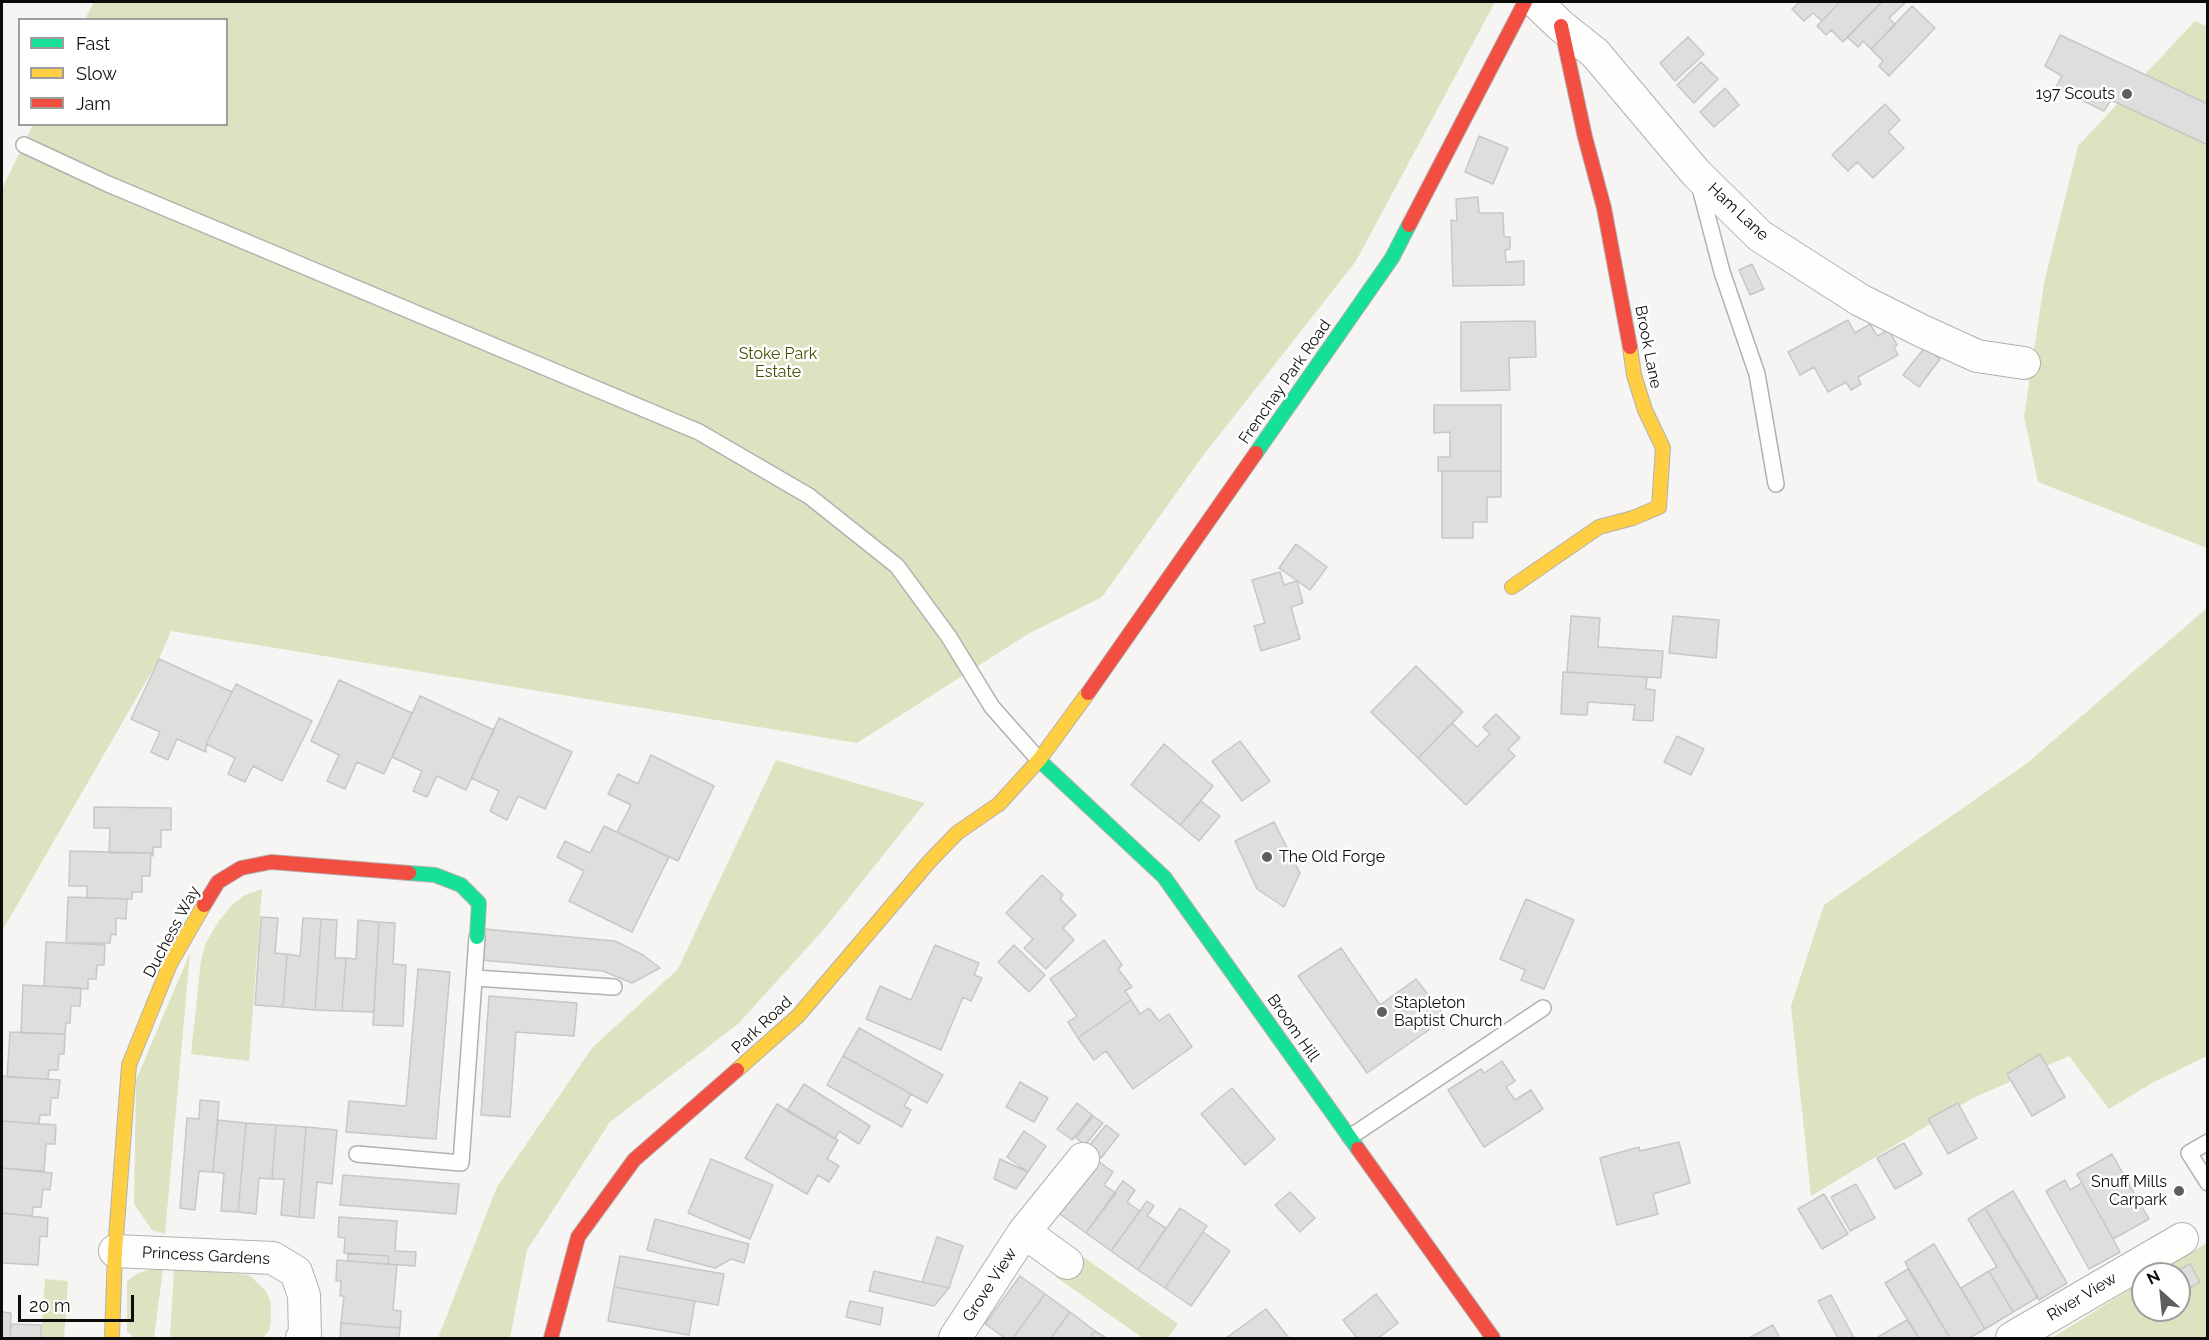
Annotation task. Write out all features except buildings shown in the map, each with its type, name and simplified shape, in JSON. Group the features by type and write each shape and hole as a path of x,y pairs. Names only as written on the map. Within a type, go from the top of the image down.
{"street":[{"name":"Frenchay Park Road","path":"1039,760 1066,725 1392,258 1525,2"},
{"name":"Ham Lane","path":"1536,2 1560,26 1594,53 1696,173 1760,236 1860,300 1977,356 2024,363"},
{"name":"Brook Lane","path":"1512,587 1599,527 1633,518 1659,507 1663,448 1634,375 1604,208 1560,26"},
{"name":"Broom Hill","path":"1039,760 1164,878 1493,1338"},
{"name":"Park Road","path":"551,1338 578,1237 634,1160 798,1016 929,862 957,833 999,804 1039,760"},
{"name":"Duchess Way","path":"112,1338 115,1251 129,1065 170,964 218,882 241,868 271,862 435,875 461,885 479,903 477,937"},
{"name":"Grove View","path":"955,1338 1024,1232 1083,1159"},
{"name":"Grove View","path":"1024,1232 1067,1263"},
{"name":"River View","path":"2012,1338 2182,1239"},
{"name":"Princess Gardens","path":"115,1251 273,1258 296,1272 304,1295 305,1335 302,1338"}],"lane":[{"path":"24,145 108,184 699,432 809,496 897,566 949,638 992,707 1039,760"},
{"path":"1696,173 1722,272 1757,374 1776,484"},
{"path":"357,1154 461,1163 477,937"},
{"path":"474,978 614,987"},
{"path":"1350,1137 1543,1008"},
{"path":"2208,1142 2189,1153 2208,1183"}],"green space":[{"name":"Stoke Park Estate","path":"94,2 1495,2 1356,261 1202,457 1102,597 1028,634 857,743 171,631 159,659 2,931 2,189 33,126 228,126 228,18 86,18"},
{"path":"2195,21 2208,27 2207,548 2038,482 2024,416 2044,283 2078,146"},
{"path":"2207,608 2207,1056 2152,1083 2109,1109 2069,1056 1973,1098 1811,1196 1791,1006 1824,905 2026,764"},
{"path":"776,760 925,803 825,928 738,1024 610,1122 527,1250 510,1338 438,1338 497,1187 592,1048 678,969"},
{"path":"262,889 249,1061 191,1054 201,960 206,943 218,922 232,905 245,895"},
{"path":"190,953 165,1234 152,1230 134,1204 136,1080"},
{"path":"2207,1243 2207,1338 2052,1338 2131,1289 2131,1322 2191,1322 2191,1262 2175,1262"},
{"path":"1075,1251 1178,1324 1168,1338 1143,1338 1056,1277"},
{"path":"174,1268 249,1275 266,1291 271,1303 269,1331 263,1338 170,1338"},
{"path":"163,1269 154,1338 135,1338 127,1331 127,1281 148,1270"},
{"path":"45,1279 68,1281 64,1338 41,1338"}],"traffic: fast":[{"path":"1256,453 1392,258 1409,225"},
{"path":"1039,760 1164,877 1358,1149"},
{"path":"409,873 435,875 461,885 479,903 477,937"}],"traffic: slow":[{"path":"1512,587 1599,527 1633,518 1659,507 1663,448 1645,410 1634,375 1630,347"},
{"path":"737,1070 798,1016 929,862 957,833 999,804 1039,760 1088,693"},
{"path":"112,1338 115,1251 129,1065 170,964 204,905"}],"traffic: jam":[{"path":"1409,225 1525,2"},
{"path":"1561,26 1585,137 1604,208 1630,347"},
{"path":"1088,693 1256,453"},
{"path":"204,905 218,882 241,868 271,862 409,873"},
{"path":"551,1338 578,1237 634,1160 737,1070"},
{"path":"1358,1149 1493,1338"}],"place":[{"name":"197 Scouts","path":"2127,94"},
{"name":"The Old Forge","path":"1267,857"},
{"name":"Stapleton Baptist Church","path":"1382,1012"},
{"name":"Snuff Mills Carpark","path":"2179,1191"}]}
